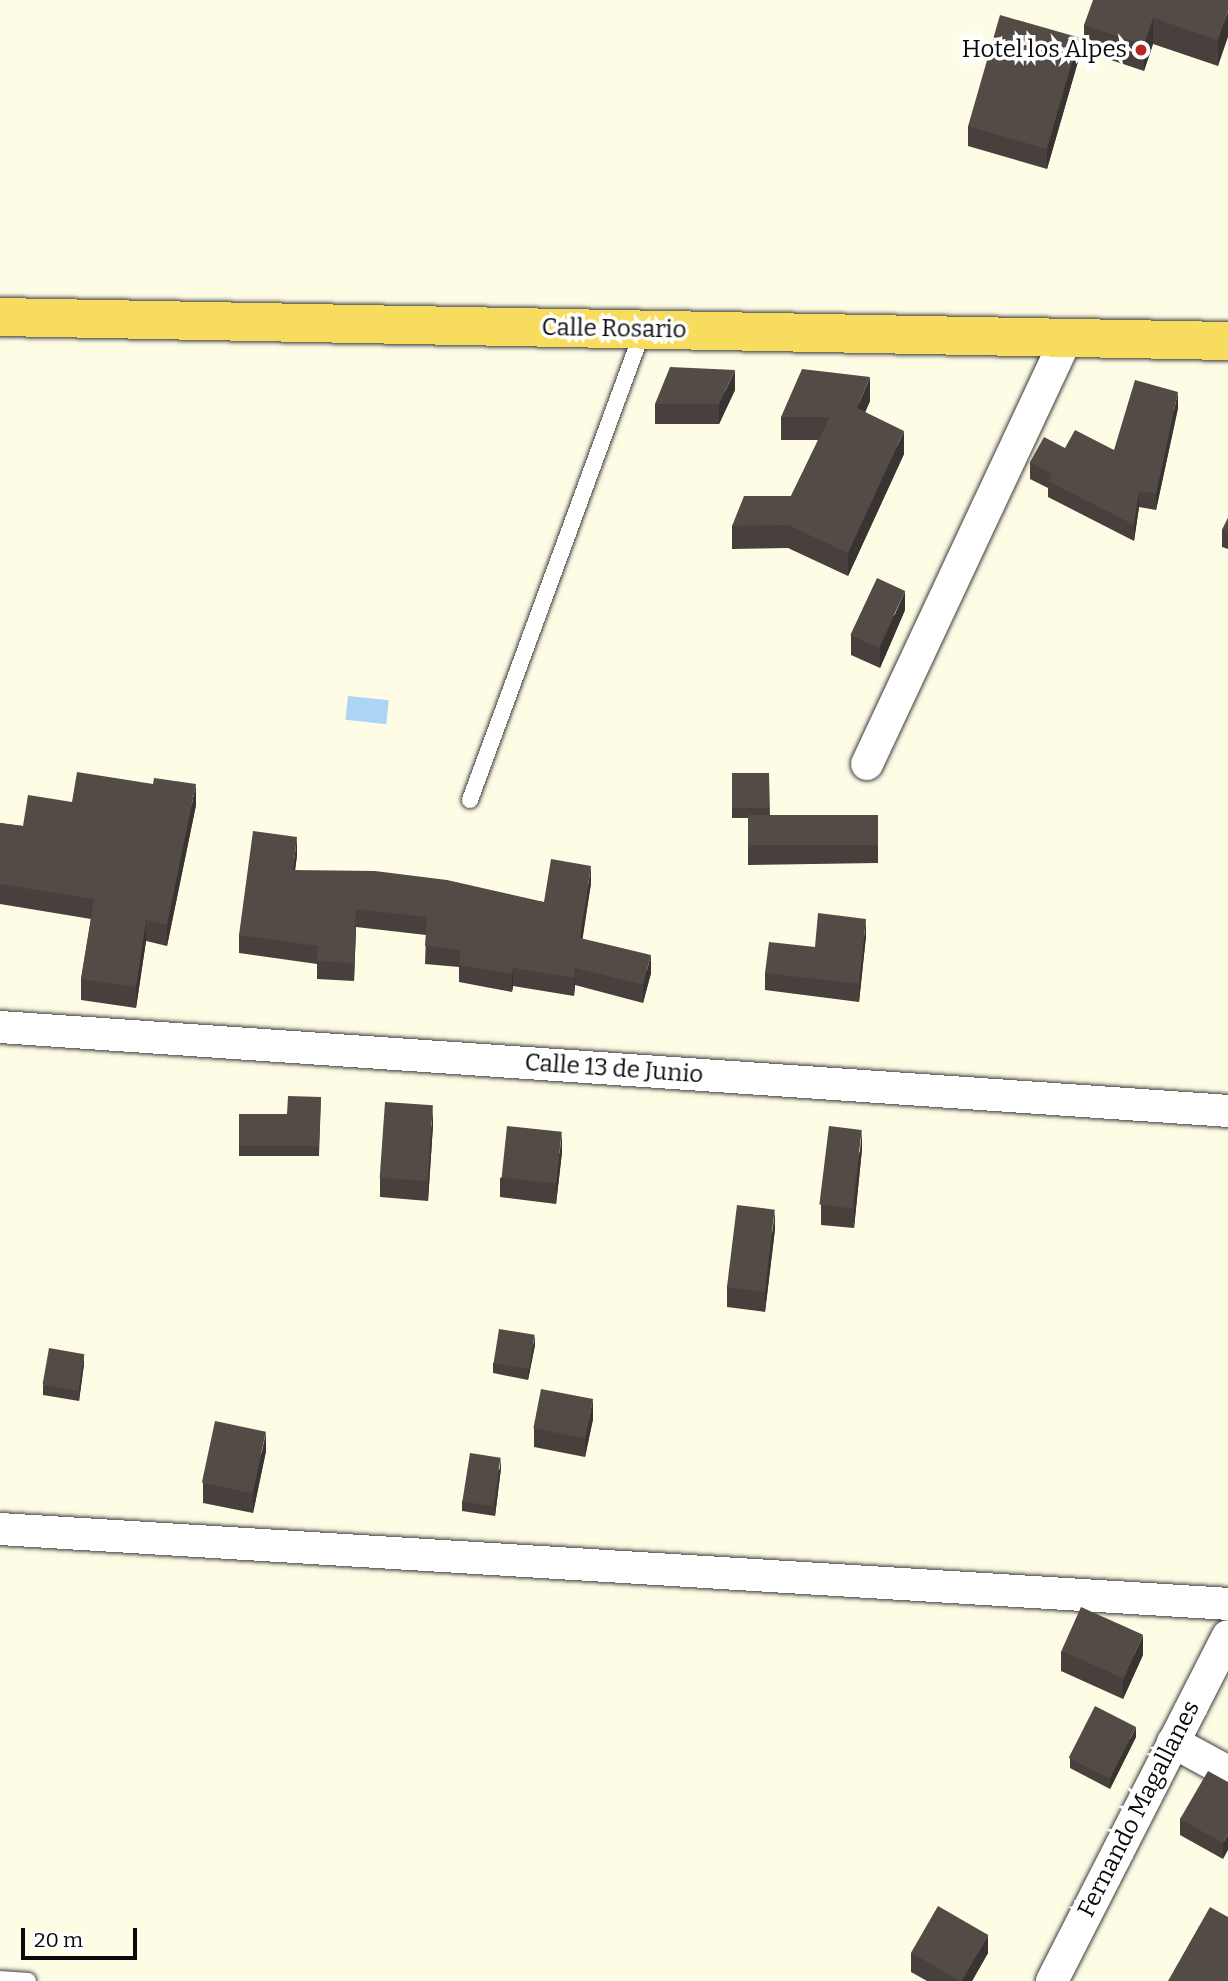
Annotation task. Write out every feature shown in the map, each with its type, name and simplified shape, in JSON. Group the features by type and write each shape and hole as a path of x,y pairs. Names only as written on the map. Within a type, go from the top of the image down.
{"main road":[{"name":"Calle Rosario","path":"0,317 1228,341"}],"street":[{"path":"867,764 1067,338"},
{"name":"Calle 13 de Junio","path":"0,1027 1228,1111"},
{"path":"0,1529 1228,1604"},
{"name":"Fernando Magallanes","path":"1052,1981 1228,1636"},
{"path":"1173,1742 1228,1772"}],"lane":[{"path":"470,800 643,330"},
{"path":"0,1979 28,1981"}],"water":[{"path":"348,696 389,700 386,724 345,720"}],"building":[{"path":"1093,0 1228,0 1228,11 1218,40 1153,18 1144,45 1084,25"},
{"path":"1000,15 1079,38 1047,149 968,127"},
{"path":"670,367 735,370 719,404 655,404"},
{"path":"802,369 870,377 857,408 904,431 848,553 788,525 732,526 744,496 791,496 830,417 781,417"},
{"path":"1135,380 1178,392 1156,494 1139,491 1134,525 1048,481 1052,474 1030,462 1044,437 1065,448 1075,430 1114,450"},
{"path":"1228,518 1228,533 1222,530"},
{"path":"877,578 905,591 878,648 850,635"},
{"path":"77,772 153,784 154,778 196,784 167,925 146,920 136,987 81,979 94,899 0,884 0,823 23,826 28,795 72,802"},
{"path":"732,773 769,773 769,808 732,808"},
{"path":"748,815 878,815 878,845 748,845"},
{"path":"253,831 297,837 293,870 375,871 447,880 544,902 551,859 591,866 580,938 651,955 643,985 575,968 574,978 513,968 512,974 459,965 461,950 425,946 427,917 356,909 354,963 317,961 318,946 239,935"},
{"path":"818,913 866,919 859,984 765,973 769,942 815,947"},
{"path":"288,1096 321,1097 319,1146 239,1146 239,1114 287,1114"},
{"path":"385,1102 433,1105 428,1181 380,1178"},
{"path":"507,1126 562,1132 556,1183 502,1178"},
{"path":"829,1126 862,1130 852,1208 819,1204"},
{"path":"737,1205 775,1210 765,1292 727,1287"},
{"path":"499,1329 535,1335 529,1369 494,1364"},
{"path":"49,1348 84,1354 78,1391 43,1384"},
{"path":"541,1389 593,1399 585,1438 533,1428"},
{"path":"215,1421 266,1432 253,1493 202,1483"},
{"path":"470,1453 501,1458 493,1506 462,1501"},
{"path":"1081,1607 1143,1635 1124,1679 1061,1651"},
{"path":"1095,1706 1136,1727 1110,1779 1069,1758"},
{"path":"1208,1771 1228,1782 1228,1834 1223,1843 1180,1819"},
{"path":"938,1906 988,1935 962,1981 911,1953"},
{"path":"1210,1907 1228,1917 1228,1981 1168,1981"}],"place":[{"name":"Hotel los Alpes","path":"1141,50"}]}
